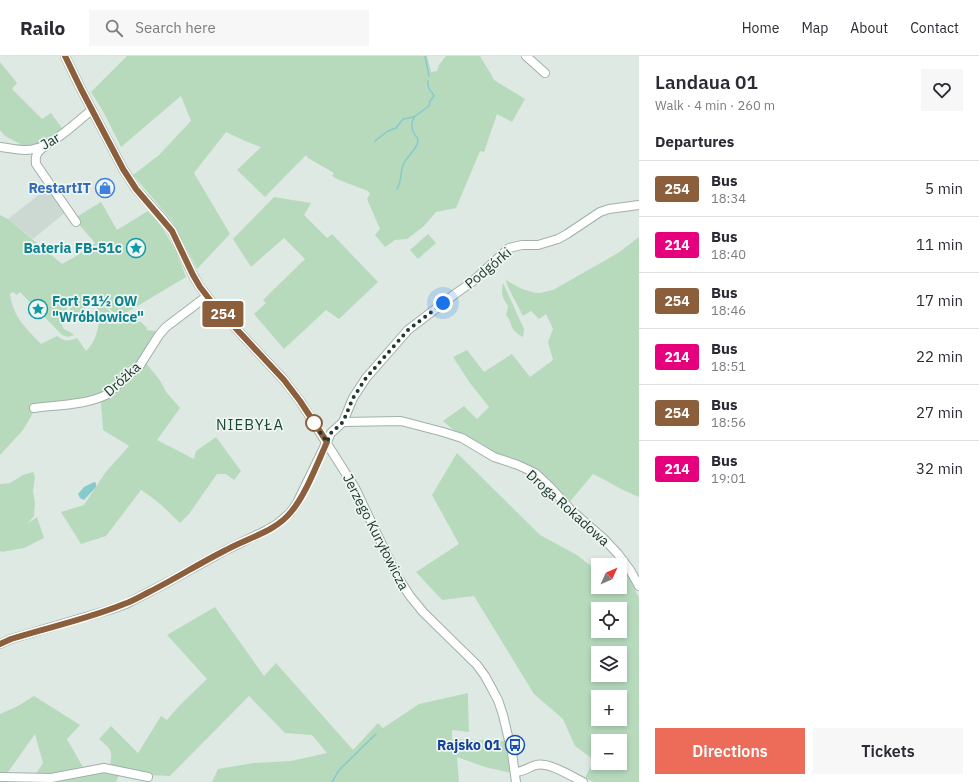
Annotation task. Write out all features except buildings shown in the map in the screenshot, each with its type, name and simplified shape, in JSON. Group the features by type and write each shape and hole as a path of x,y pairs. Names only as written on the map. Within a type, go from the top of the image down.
{"street":[{"name":"Jerzego Kuryłowicza","path":"65,56 126,174 136,189 172,231 193,275 207,296 284,380 300,401 355,488 394,569 410,596 423,612 477,666 491,686 503,715 516,782"},
{"path":"526,56 545,73"},
{"name":"Jar","path":"0,148 33,150 46,145 92,110"},
{"path":"46,145 39,151 35,158 36,164 76,222"},
{"name":"Podgórki","path":"0,644 11,639 126,604 277,524 290,513 297,503 331,433 343,422 353,398 366,378 408,330 472,282 509,248 522,245 538,245 558,239 600,212 609,209 639,205"},
{"name":"Dróżka","path":"34,408 81,402 100,398 106,395 140,365 159,335 166,327 207,296"},
{"name":"Droga Rokadowa","path":"343,422 402,421 462,438 494,457 518,465 534,473 618,554 630,570 639,586"},
{"path":"515,772 520,772 537,765 549,766 583,782"},
{"path":"0,777 51,778 104,768 148,777"}],"shaded area":[{"path":"49,187 66,212 33,239 8,219"}],"green space":[{"path":"127,56 427,56 431,72 437,71 439,65 446,56 480,56 494,80 525,99 512,122 497,114 484,152 480,151 456,208 436,212 424,226 407,239 395,240 385,247 375,235 380,229 367,199 370,194 368,191 332,176 334,173 308,158 306,155 265,197 237,170 261,147 226,132 194,173 230,234 197,269 172,221 133,175 159,155 191,121 181,96 121,147 104,113 91,92"},
{"path":"0,62 17,83 12,89 42,119 51,113 64,131 50,141 28,148 5,136 0,130"},
{"path":"274,197 311,203 304,215 327,238 332,234 378,282 339,319 326,310 284,349 254,314 266,303 263,300 305,259 284,238 251,267 233,239"},
{"path":"101,202 117,230 148,211 159,222 176,251 186,277 124,314 114,312 92,295 81,296 83,298 96,301 102,305 113,314 114,321 124,318 126,320 141,322 147,328 146,330 157,331 142,359 106,390 89,397 32,404 33,413 23,430 0,455 0,215 8,219 62,264 95,243 75,218","holes":["13,292 17,295 20,292 62,335 68,337 74,335 64,329 62,326 63,319 61,317 61,315 65,315 67,308 70,308 69,313 76,319 85,311 85,303 97,308 101,313 93,343 86,351 77,338 67,340 57,336 41,344 17,316 10,294"]},
{"path":"428,234 436,243 418,259 410,250"},
{"path":"639,237 639,497 593,474 568,504 546,479 458,434 443,421 464,406 477,419 489,407 470,383 453,357 467,350 484,372 512,354 530,377 553,360 548,342 553,329 546,314 539,319 531,311 523,316 506,280 522,289 536,293 553,290 618,253"},
{"path":"503,283 524,329 523,337 515,332 506,315 508,306 502,295"},
{"path":"145,362 159,379 167,393 180,408 157,440 194,459 196,451 216,437 241,471 234,480 226,474 217,474 189,514 180,523 157,501 141,490 106,536 81,544 61,512 84,505 105,473 129,446 103,430 101,402"},
{"path":"457,453 540,535 577,555 591,566 591,594 627,594 627,573 639,598 639,782 593,782 585,778 591,766 591,770 627,770 627,734 591,734 591,758 575,746 563,719 534,694 474,596 442,600 416,572 459,544 432,495"},
{"path":"33,472 35,477 33,491 35,503 34,516 27,524 37,517 44,538 24,548 2,552 0,551 0,484 10,483 23,475"},
{"path":"215,607 264,676 276,663 353,750 378,723 383,728 419,704 468,693 469,732 452,730 452,739 504,741 511,773 485,767 457,757 459,782 212,782 218,769 253,763 291,761 327,753 312,735 285,733 249,696 170,776 149,775 110,767 110,751 99,739 111,726 138,753 161,716 167,720 207,679 167,635"},
{"path":"34,696 80,725 67,739 84,769 34,777 43,763 35,734 6,775 0,775 0,714 18,706"},
{"path":"105,770 120,773 116,782 23,782 52,780"}],"water":[{"path":"94,482 96,483 96,487 84,500 80,498 78,494 84,487"}],"waterway":[{"path":"425,56 429,76"},
{"path":"375,141 388,131 396,128 403,119 414,117 429,106 430,101 434,96 429,88 428,81"},
{"path":"397,189 400,183 403,165 414,150 418,140 412,128 414,117"},
{"path":"332,782 339,770 376,734"}],"bus line":[{"name":"254","path":"0,644 11,639 75,621 126,604 277,524 290,513 297,503 327,442 284,380 214,305 200,287 172,231 143,198 123,169 65,56"}],"place":[{"name":"RestartIT","path":"105,188"},
{"name":"Bateria FB-51c","path":"136,248"},
{"name":"Fort 51½ OW \"Wróblowice\"","path":"38,309"},
{"name":"Rajsko 01","path":"515,745"}],"district":[{"name":"NIEBYŁA","path":"250,424"}],"route":[{"path":"314,423 311,419 327,442 331,433 343,422 353,398 366,378 408,330 443,303"}]}
